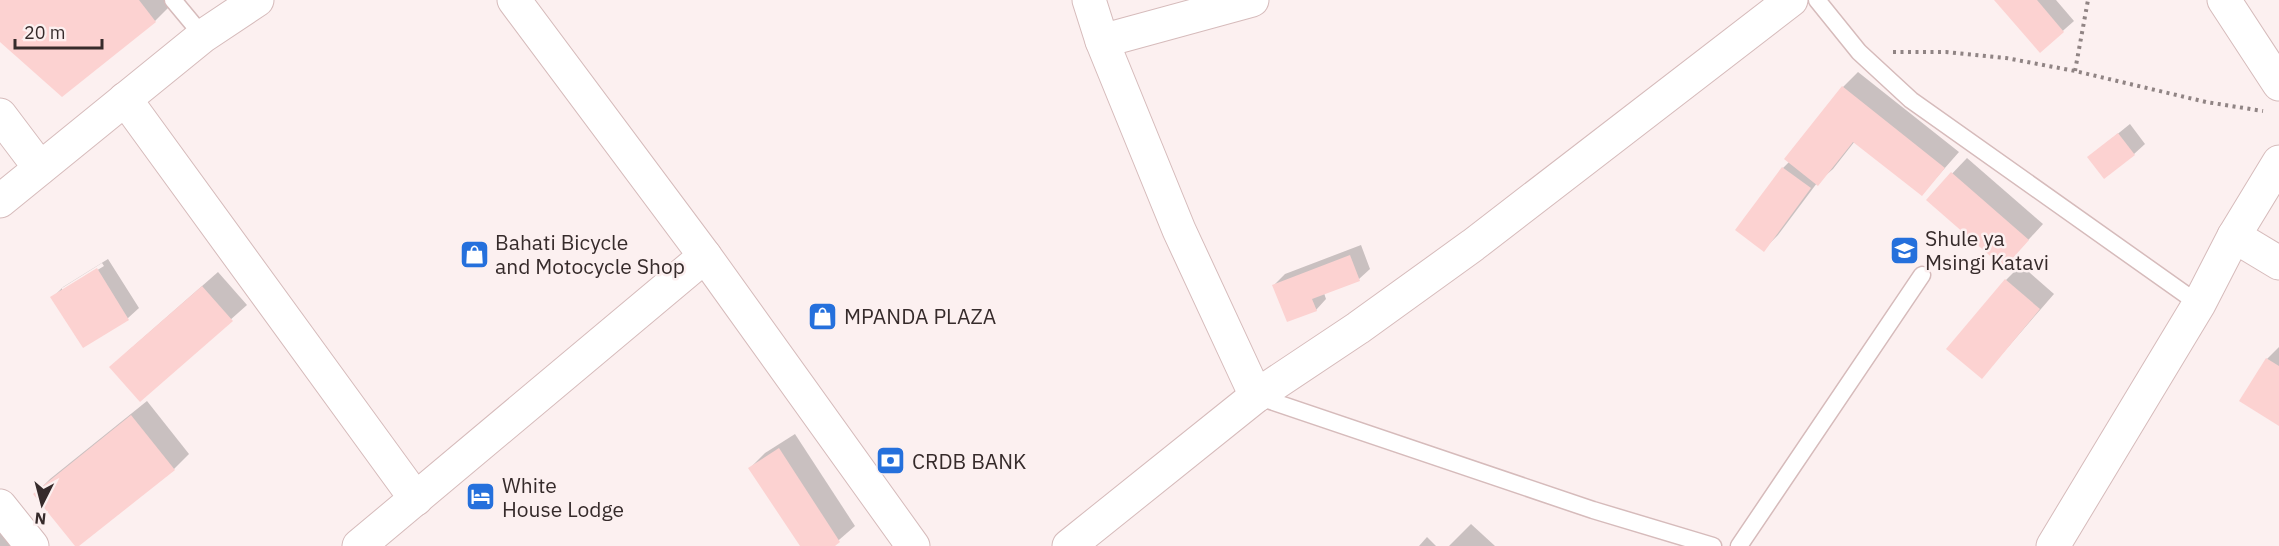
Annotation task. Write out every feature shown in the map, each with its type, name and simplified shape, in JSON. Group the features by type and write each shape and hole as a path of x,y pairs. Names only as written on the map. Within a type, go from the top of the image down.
{"street":[{"path":"0,201 203,36 257,0"},
{"path":"514,0 705,256 913,546"},
{"path":"1089,0 1102,41 1179,230 1256,396"},
{"path":"1102,41 1252,0"},
{"path":"1069,546 1256,396 1358,328 1473,245 1791,0"},
{"path":"2224,0 2273,98"},
{"path":"125,99 416,499"},
{"path":"0,115 40,168"},
{"path":"2053,546 2199,304 2234,236 2279,162"},
{"path":"2234,236 2279,263"},
{"path":"359,546 705,256"},
{"path":"0,506 32,546"}],"lane":[{"path":"173,0 203,36"},
{"path":"1817,0 1859,52 1911,100 2199,304"},
{"path":"1739,546 1922,275"},
{"path":"1256,396 1593,510 1713,546"}],"path":[{"path":"2075,71 2088,0"},
{"path":"1859,52 1946,52 2006,57 2156,91 2273,98"}],"building":[{"path":"0,0 139,0 156,22 62,97 0,42"},
{"path":"1994,0 2037,0 2064,32 2040,53"},
{"path":"1842,86 1945,168 1922,196 1853,142 1818,186 1784,159"},
{"path":"2118,133 2135,155 2104,179 2087,157"},
{"path":"1782,167 1811,188 1764,252 1735,230"},
{"path":"1951,172 2029,240 2004,268 1926,200"},
{"path":"1350,255 1360,281 1312,299 1317,311 1287,322 1272,285"},
{"path":"97,268 129,320 83,348 50,297"},
{"path":"2005,279 2040,309 1982,379 1946,349"},
{"path":"202,286 233,321 140,402 109,367"},
{"path":"2266,358 2279,366 2279,426 2239,401"},
{"path":"131,415 175,470 79,546 75,546 33,494"},
{"path":"779,448 840,542 835,546 800,546 748,468"}],"place":[{"name":"Shule ya Msingi Katavi","path":"1904,250"},
{"name":"Bahati Bicycle and Motocycle Shop","path":"474,254"},
{"name":"MPANDA PLAZA","path":"823,316"},
{"name":"CRDB BANK","path":"891,461"},
{"name":"White House Lodge","path":"481,497"}]}
